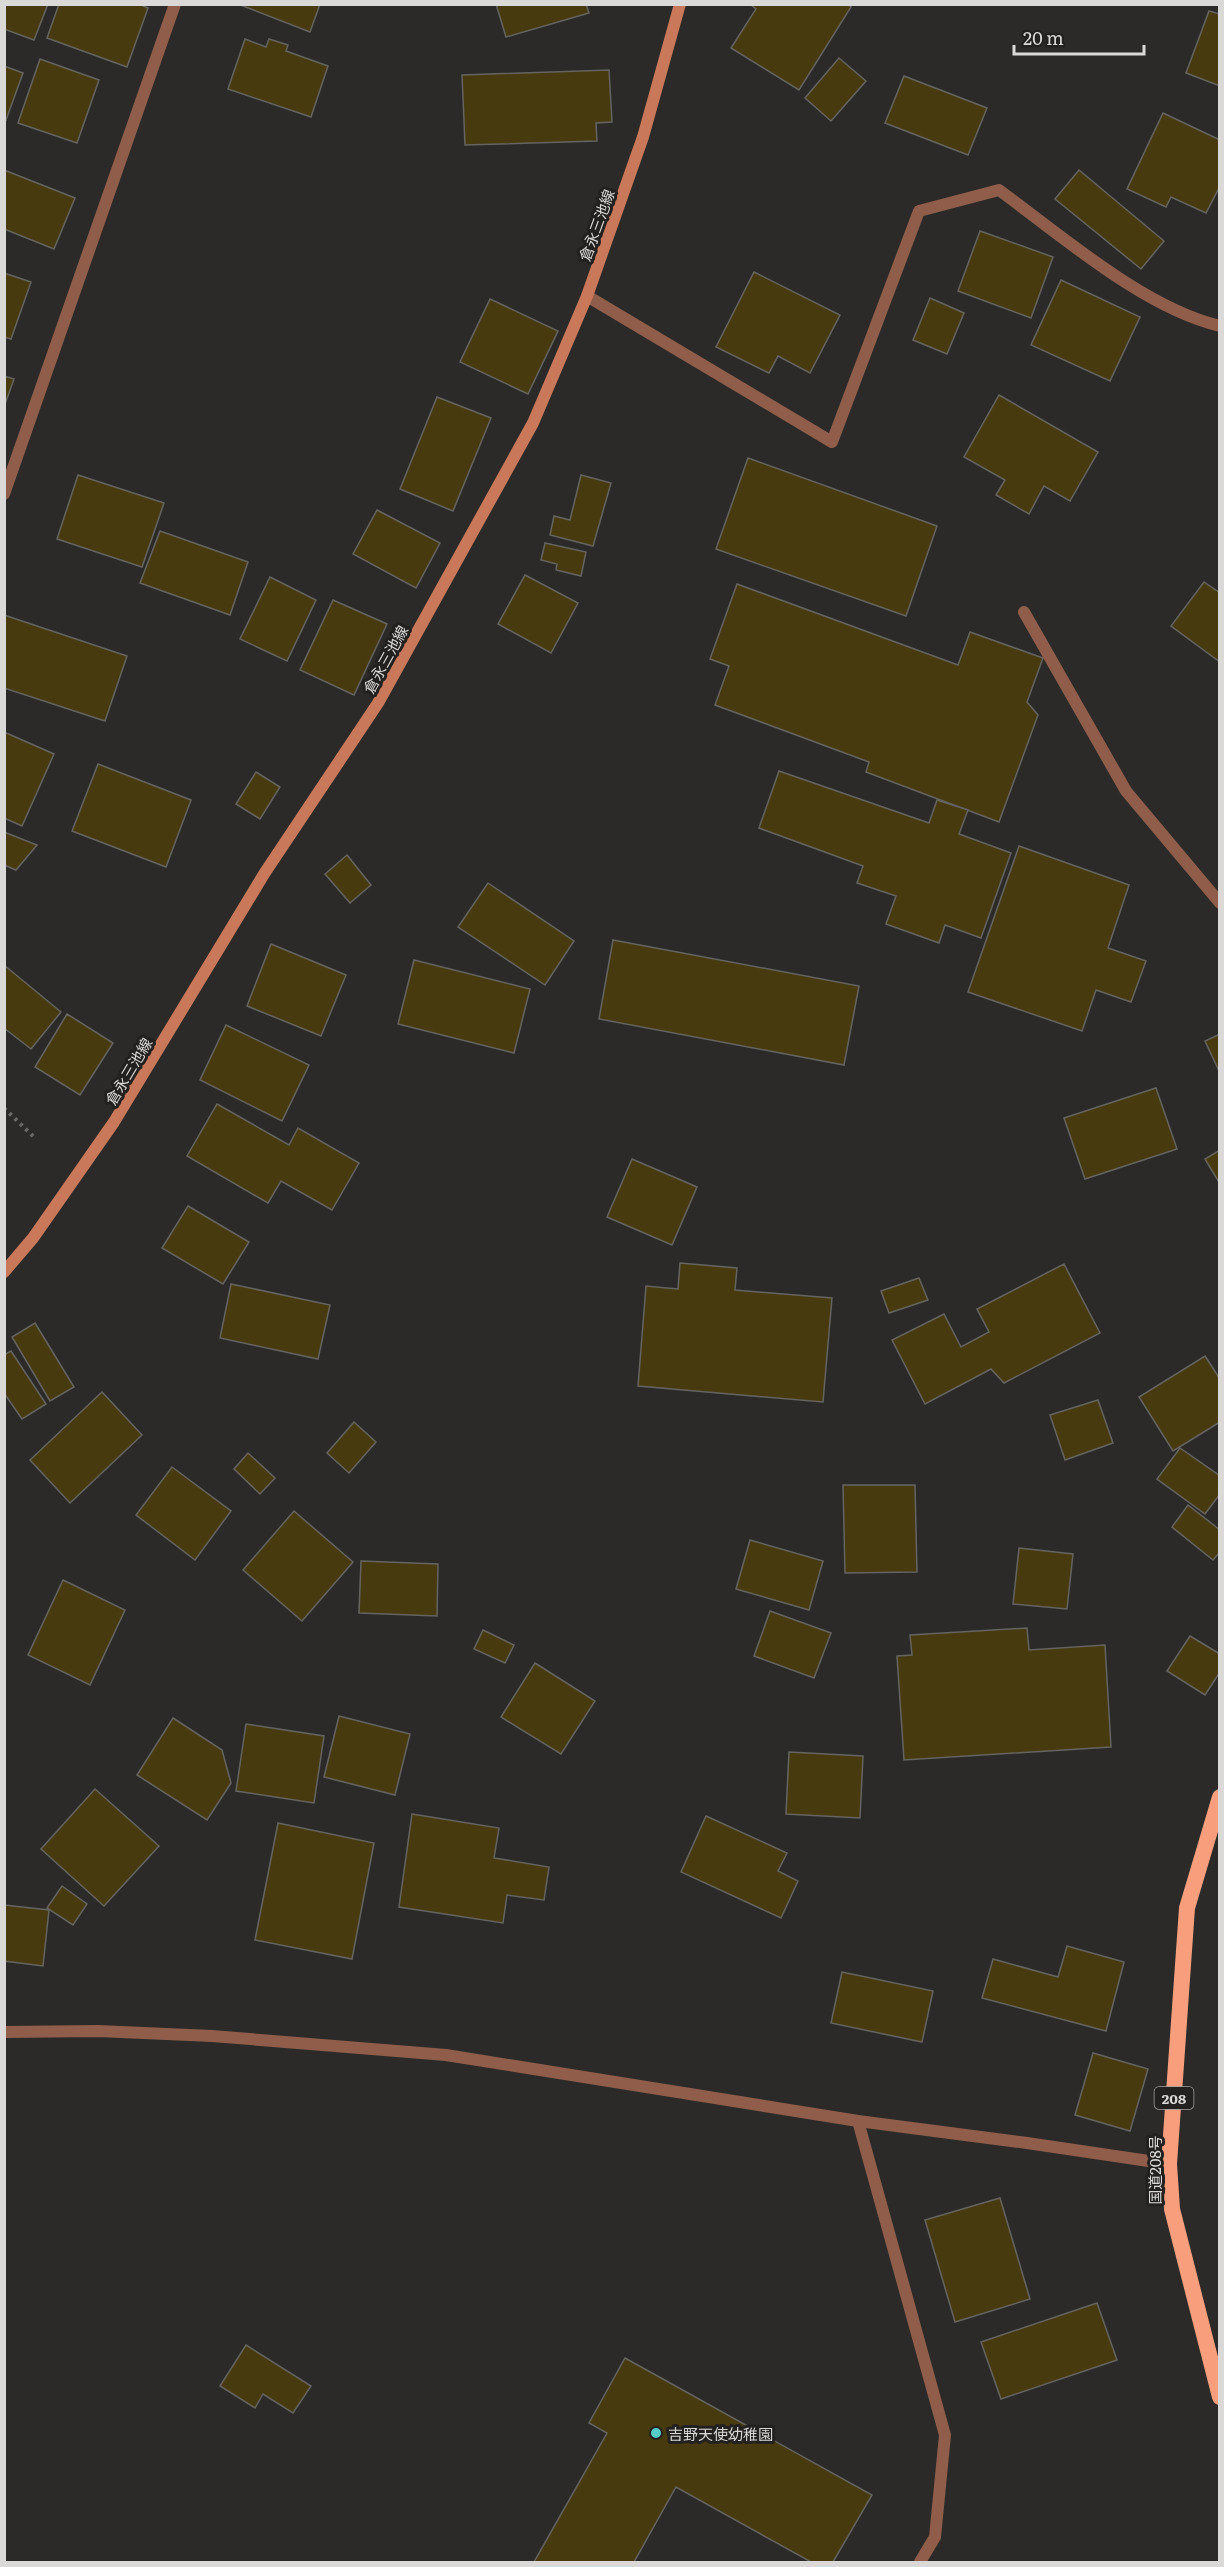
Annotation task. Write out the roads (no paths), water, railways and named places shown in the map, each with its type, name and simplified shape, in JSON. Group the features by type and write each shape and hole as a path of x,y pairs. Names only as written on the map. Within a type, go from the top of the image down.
{"highway":[{"name":"国道208号","path":"1220,1797 1187,1908 1169,2164 1172,2209 1220,2397"}],"main road":[{"name":"倉永三池線","path":"4,1272 33,1238 114,1122 264,874 378,703 533,423 586,296 643,137 681,4"}],"street":[{"path":"4,494 175,4"},
{"path":"586,296 832,442 919,211 999,190 1138,291 1203,322 1220,326"},
{"path":"1024,612 1126,791 1220,903"},
{"path":"4,2032 98,2031 212,2036 446,2055 858,2121 1027,2142 1169,2164"},
{"path":"858,2121 945,2435 934,2537 920,2562"}],"place":[{"name":"吉野天使幼稚園","path":"656,2433"}]}
